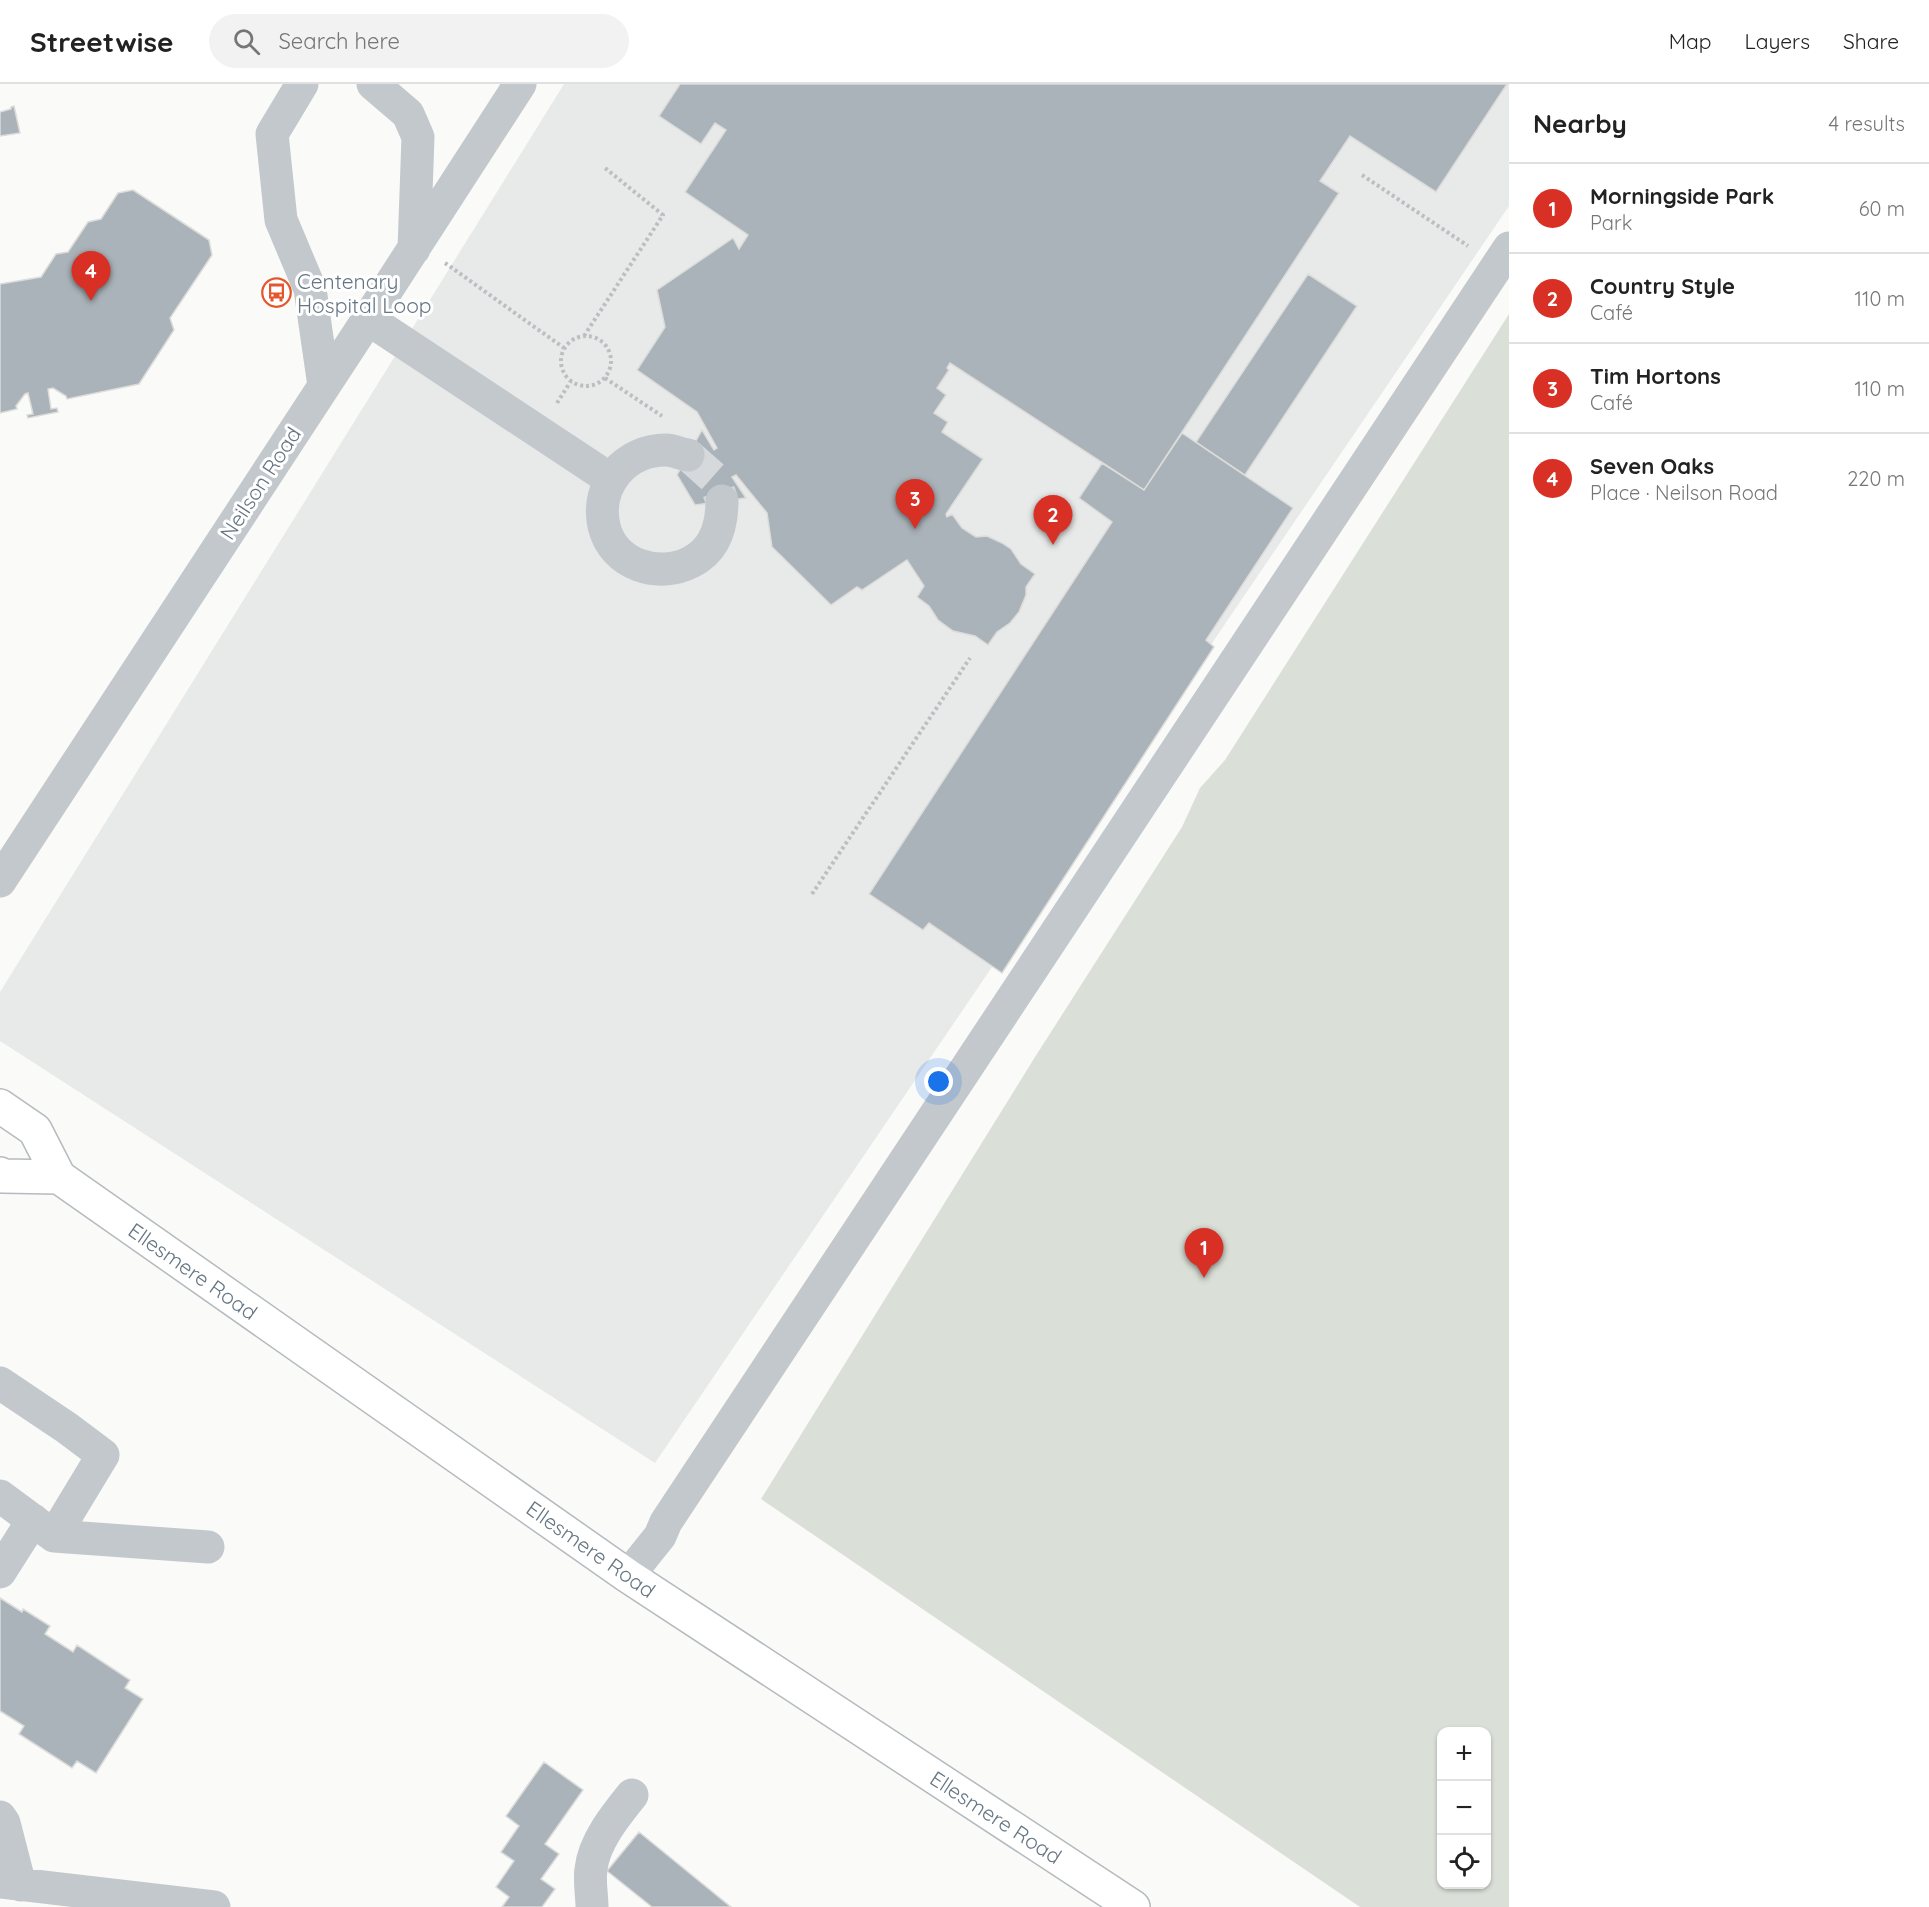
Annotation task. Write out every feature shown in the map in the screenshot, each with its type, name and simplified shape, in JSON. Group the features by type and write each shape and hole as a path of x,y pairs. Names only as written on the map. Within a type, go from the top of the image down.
{"main road":[{"name":"Ellesmere Road","path":"0,1106 35,1130 59,1177 628,1576 1133,1907"},
{"path":"0,1174 3,1176 59,1177"}],"street":[{"path":"302,84 272,134 281,220 310,289 324,386"},
{"path":"373,84 408,114 418,137 415,247"},
{"name":"Neilson Road","path":"0,881 520,84"},
{"path":"628,1576 660,1536 673,1512 1503,257"},
{"path":"368,319 610,479"},
{"path":"684,454 668,450 645,452 624,463 610,479 602,504 604,527 615,548 633,564 649,570 680,568 700,558 715,540 722,517 722,501"},
{"path":"0,1383 103,1455 44,1528 0,1572"},
{"path":"0,1496 44,1528 208,1547"},
{"path":"592,1907 591,1869 598,1846 613,1820 632,1795"},
{"path":"0,1817 4,1823 10,1884 54,1897 214,1907"}],"path":[{"path":"585,336 663,215 605,168"},
{"path":"1362,175 1503,257"},
{"path":"415,247 564,348"},
{"path":"585,336 601,340 610,354 610,370 605,378 592,386 571,381 562,369 561,354 564,348 570,341 585,336"},
{"path":"605,378 687,432 684,454"},
{"path":"812,894 970,658"}],"shaded area":[{"path":"564,84 1509,84 1509,206 655,1463 0,1041 0,992"},
{"path":"1509,314 1509,1907 1360,1907 761,1499 1035,1057 1182,827 1200,788 1225,760"}],"building":[{"path":"680,84 1507,84 1436,192 1350,136 1320,181 1339,193 1144,490 950,363 947,368 949,370 937,388 946,395 934,413 948,422 942,432 983,459 946,514 947,517 952,514 962,528 976,537 987,536 1002,543 1011,549 1021,564 1035,574 1026,587 1026,595 1019,612 1010,623 997,632 988,645 975,636 953,631 938,620 929,606 917,597 924,586 907,560 862,590 857,587 831,605 772,547 767,513 736,475 732,477 746,498 695,505 677,475 702,430 714,450 717,448 697,412 637,370 665,327 657,290 733,238 739,249 748,235 685,192 726,130 715,123 701,144 659,116"},
{"path":"14,106 20,133 0,136 0,112"},
{"path":"133,190 209,240 212,255 170,318 174,330 139,384 67,399 53,388 48,389 51,409 57,408 58,412 28,418 27,415 33,414 28,393 16,406 17,409 0,413 0,284 41,277 56,254 68,252 88,222 101,219 118,193"},
{"path":"1308,274 1357,306 1245,475 1196,442"},
{"path":"1182,433 1293,508 1206,640 1214,647 1002,973 929,923 923,930 869,894 1112,522 1079,498 1102,463 1144,490"},
{"path":"0,1598 50,1626 45,1634 73,1652 77,1645 130,1680 125,1688 143,1699 96,1773 77,1761 72,1768 19,1734 24,1726 0,1711"},
{"path":"544,1762 583,1790 545,1844 559,1854 541,1879 555,1889 542,1907 502,1907 509,1897 496,1887 514,1861 501,1852 519,1826 506,1816"},
{"path":"639,1832 731,1907 652,1907 607,1871"}],"tunnel":[{"path":"688,455 714,478 722,501"}],"place":[{"name":"Centenary Hospital Loop","path":"276,293"},
{"name":"Seven Oaks","path":"91,301"},
{"name":"Tim Hortons","path":"915,529"},
{"name":"Country Style","path":"1053,545"},
{"name":"Morningside Park","path":"1204,1278"}]}
